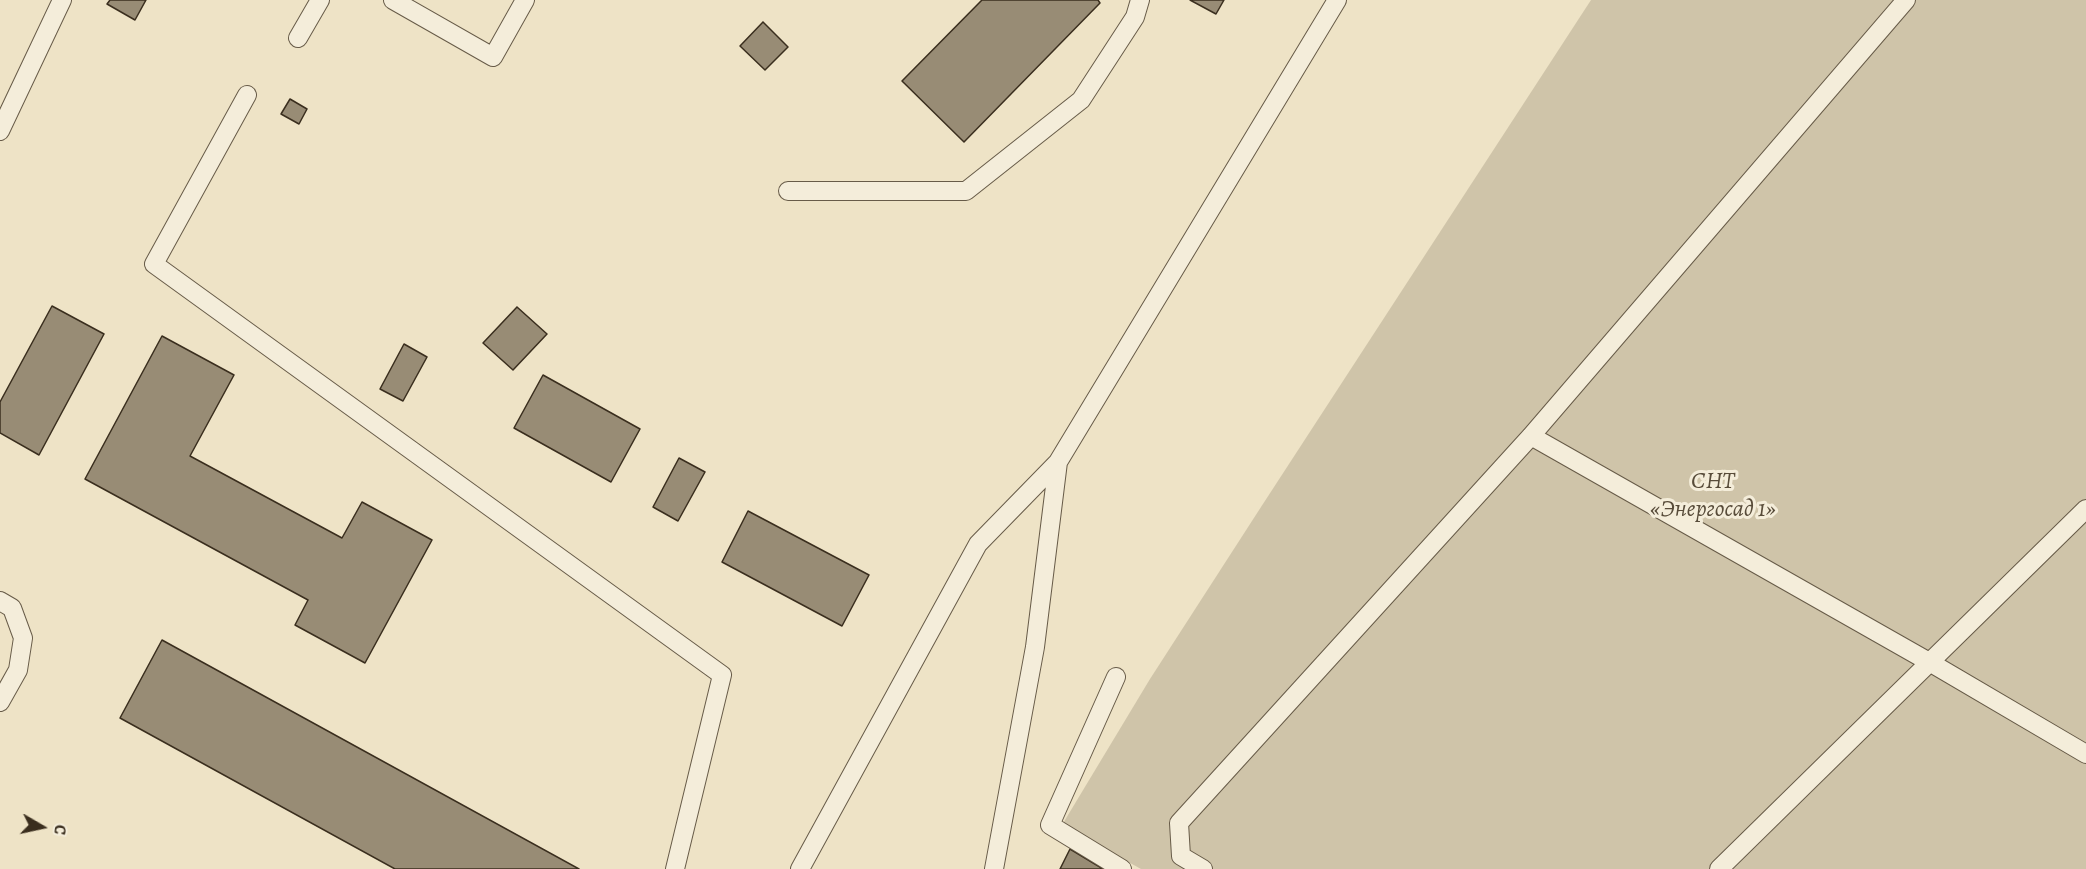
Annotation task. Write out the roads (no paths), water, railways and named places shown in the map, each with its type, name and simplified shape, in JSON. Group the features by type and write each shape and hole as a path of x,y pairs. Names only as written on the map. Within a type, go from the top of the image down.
{"lane":[{"path":"0,131 62,0"},
{"path":"298,38 320,0"},
{"path":"393,0 493,57 525,0"},
{"path":"788,191 966,191 1081,100 1135,18 1140,0"},
{"path":"800,869 978,544 1058,462 1337,0"},
{"path":"1203,869 1181,856 1179,823 1531,436 1906,0"},
{"path":"247,95 154,264 722,675 675,869"},
{"path":"1531,436 1931,663 2086,754"},
{"path":"994,869 1035,647 1058,462"},
{"path":"1719,869 2086,509"},
{"path":"0,601 12,608 23,638 18,670 0,702"},
{"path":"1116,677 1050,825 1122,869"}],"park label":[{"name":"СНТ «Энергосад 1»","path":"1713,496"}]}
